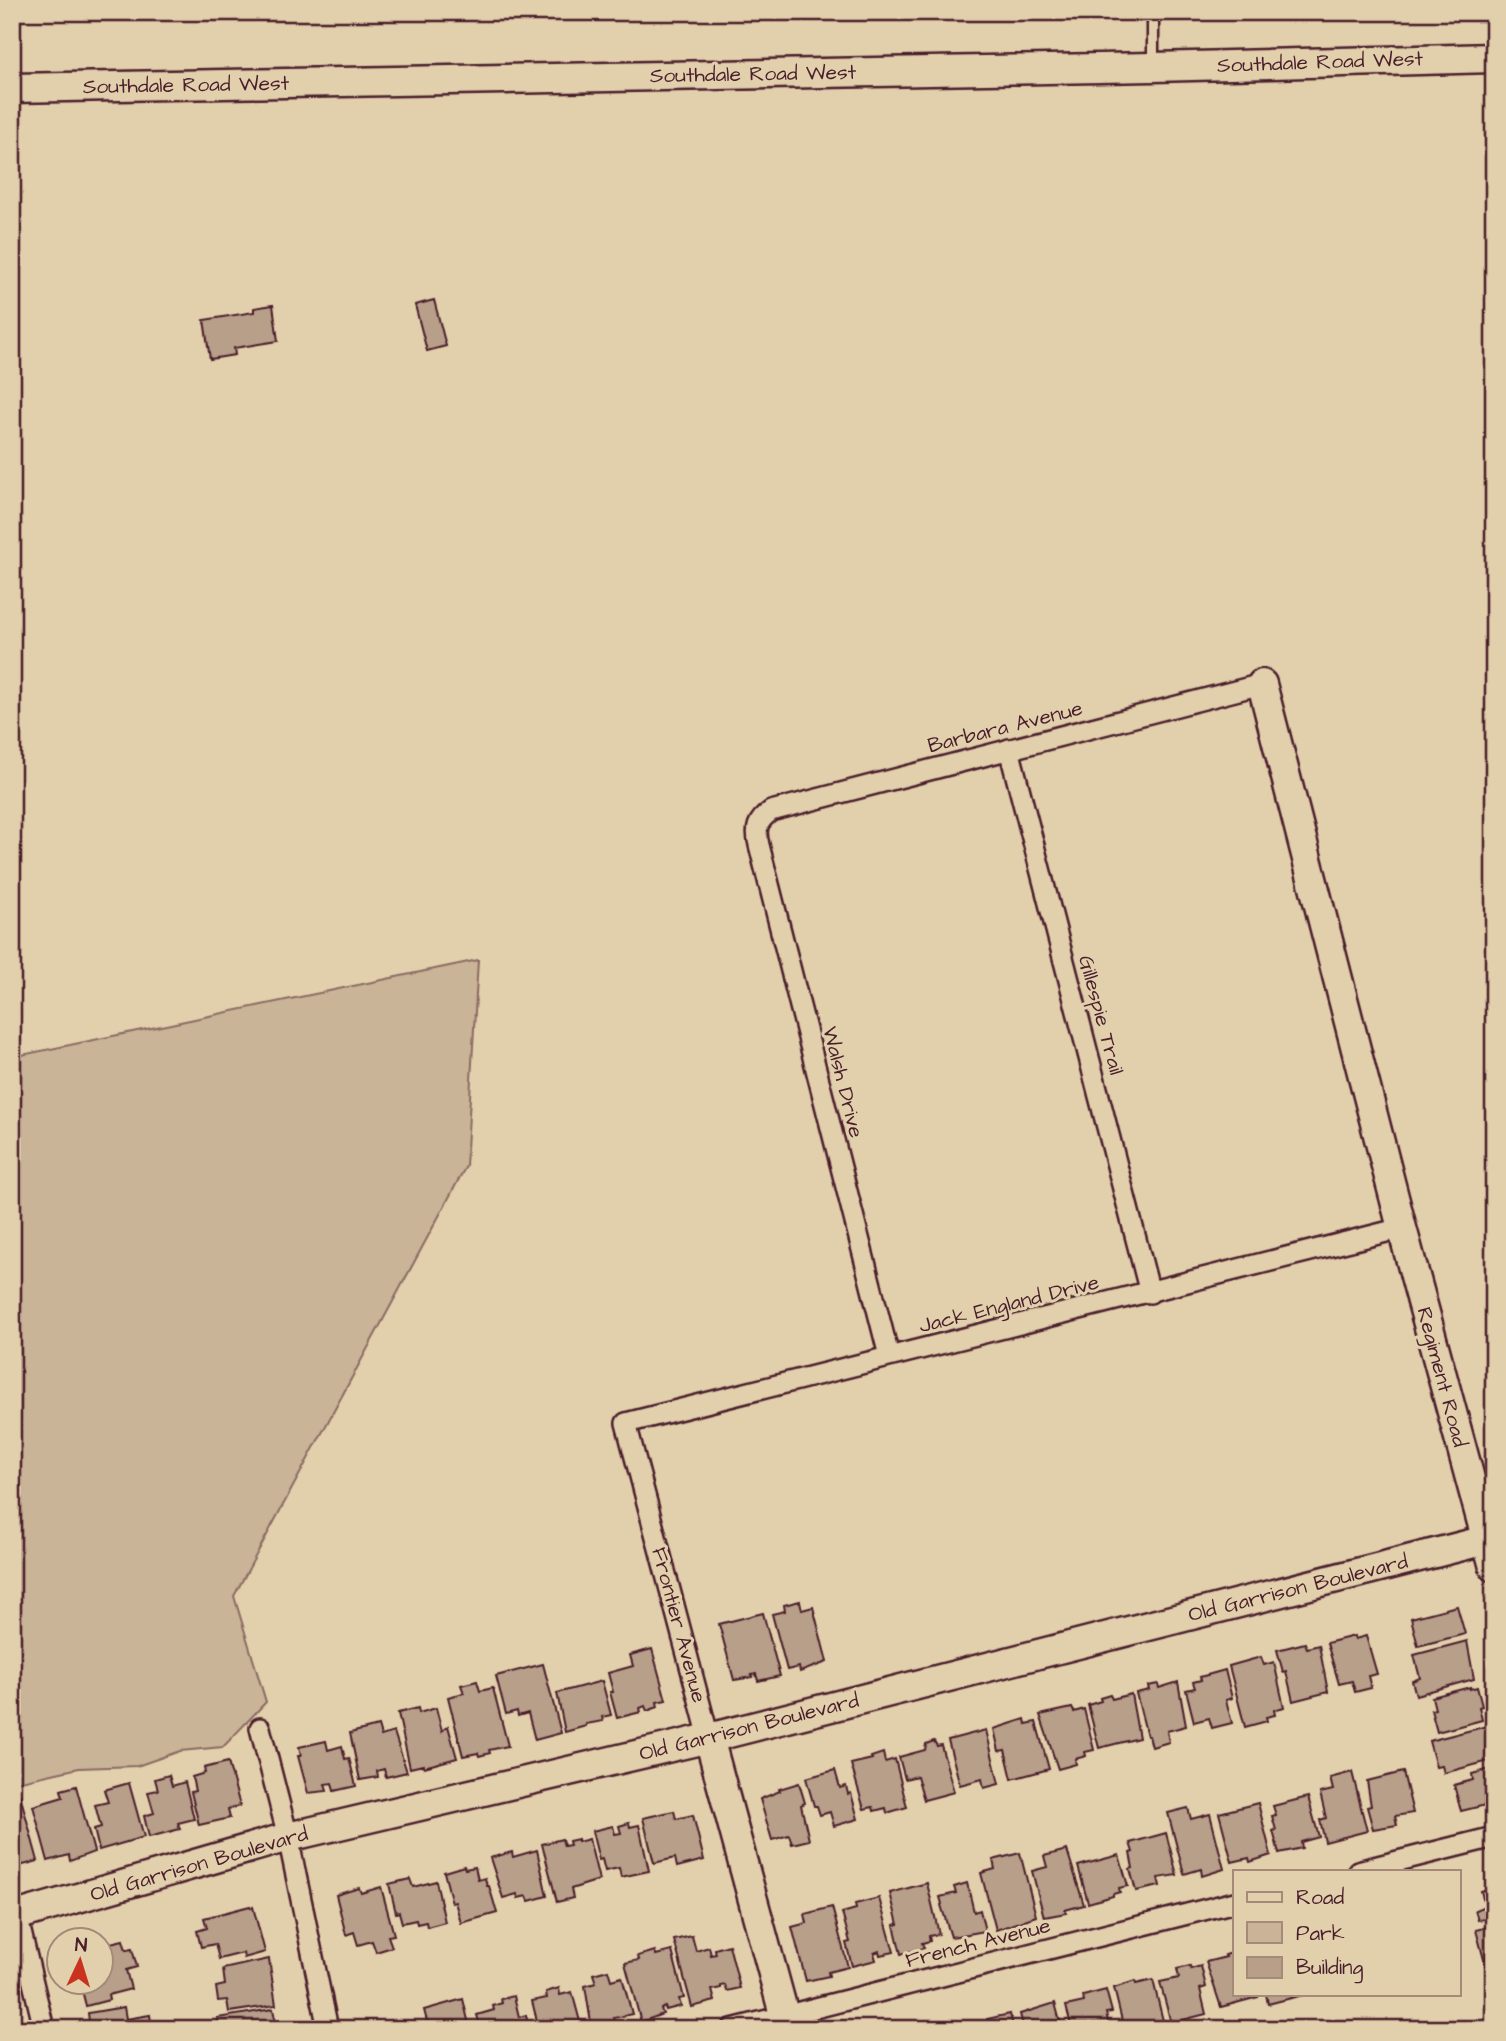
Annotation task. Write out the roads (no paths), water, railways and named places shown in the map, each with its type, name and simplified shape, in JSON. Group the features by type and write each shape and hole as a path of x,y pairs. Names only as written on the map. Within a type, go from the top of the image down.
{"street":[{"name":"Southdale Road West","path":"12,89 1494,58"},
{"name":"Barbara Avenue","path":"760,818 771,811 1262,684"},
{"name":"Regiment Road","path":"1262,684 1402,1228 1494,1567"},
{"name":"Gillespie Trail","path":"1009,749 1150,1293"},
{"name":"Walsh Drive","path":"760,818 756,831 759,845 889,1356"},
{"name":"Jack England Drive","path":"626,1423 1402,1228"},
{"name":"Frontier Avenue","path":"626,1423 786,2022"},
{"name":"Old Garrison Boulevard","path":"15,1916 288,1837 709,1738 1486,1540"},
{"path":"260,1728 288,1837 328,2029"},
{"path":"1362,1870 1494,1837"},
{"name":"French Avenue","path":"732,2029 786,2022 1233,1903"},
{"path":"15,1916 44,2029"}],"lane":[{"path":"1153,12 1153,67"}]}
